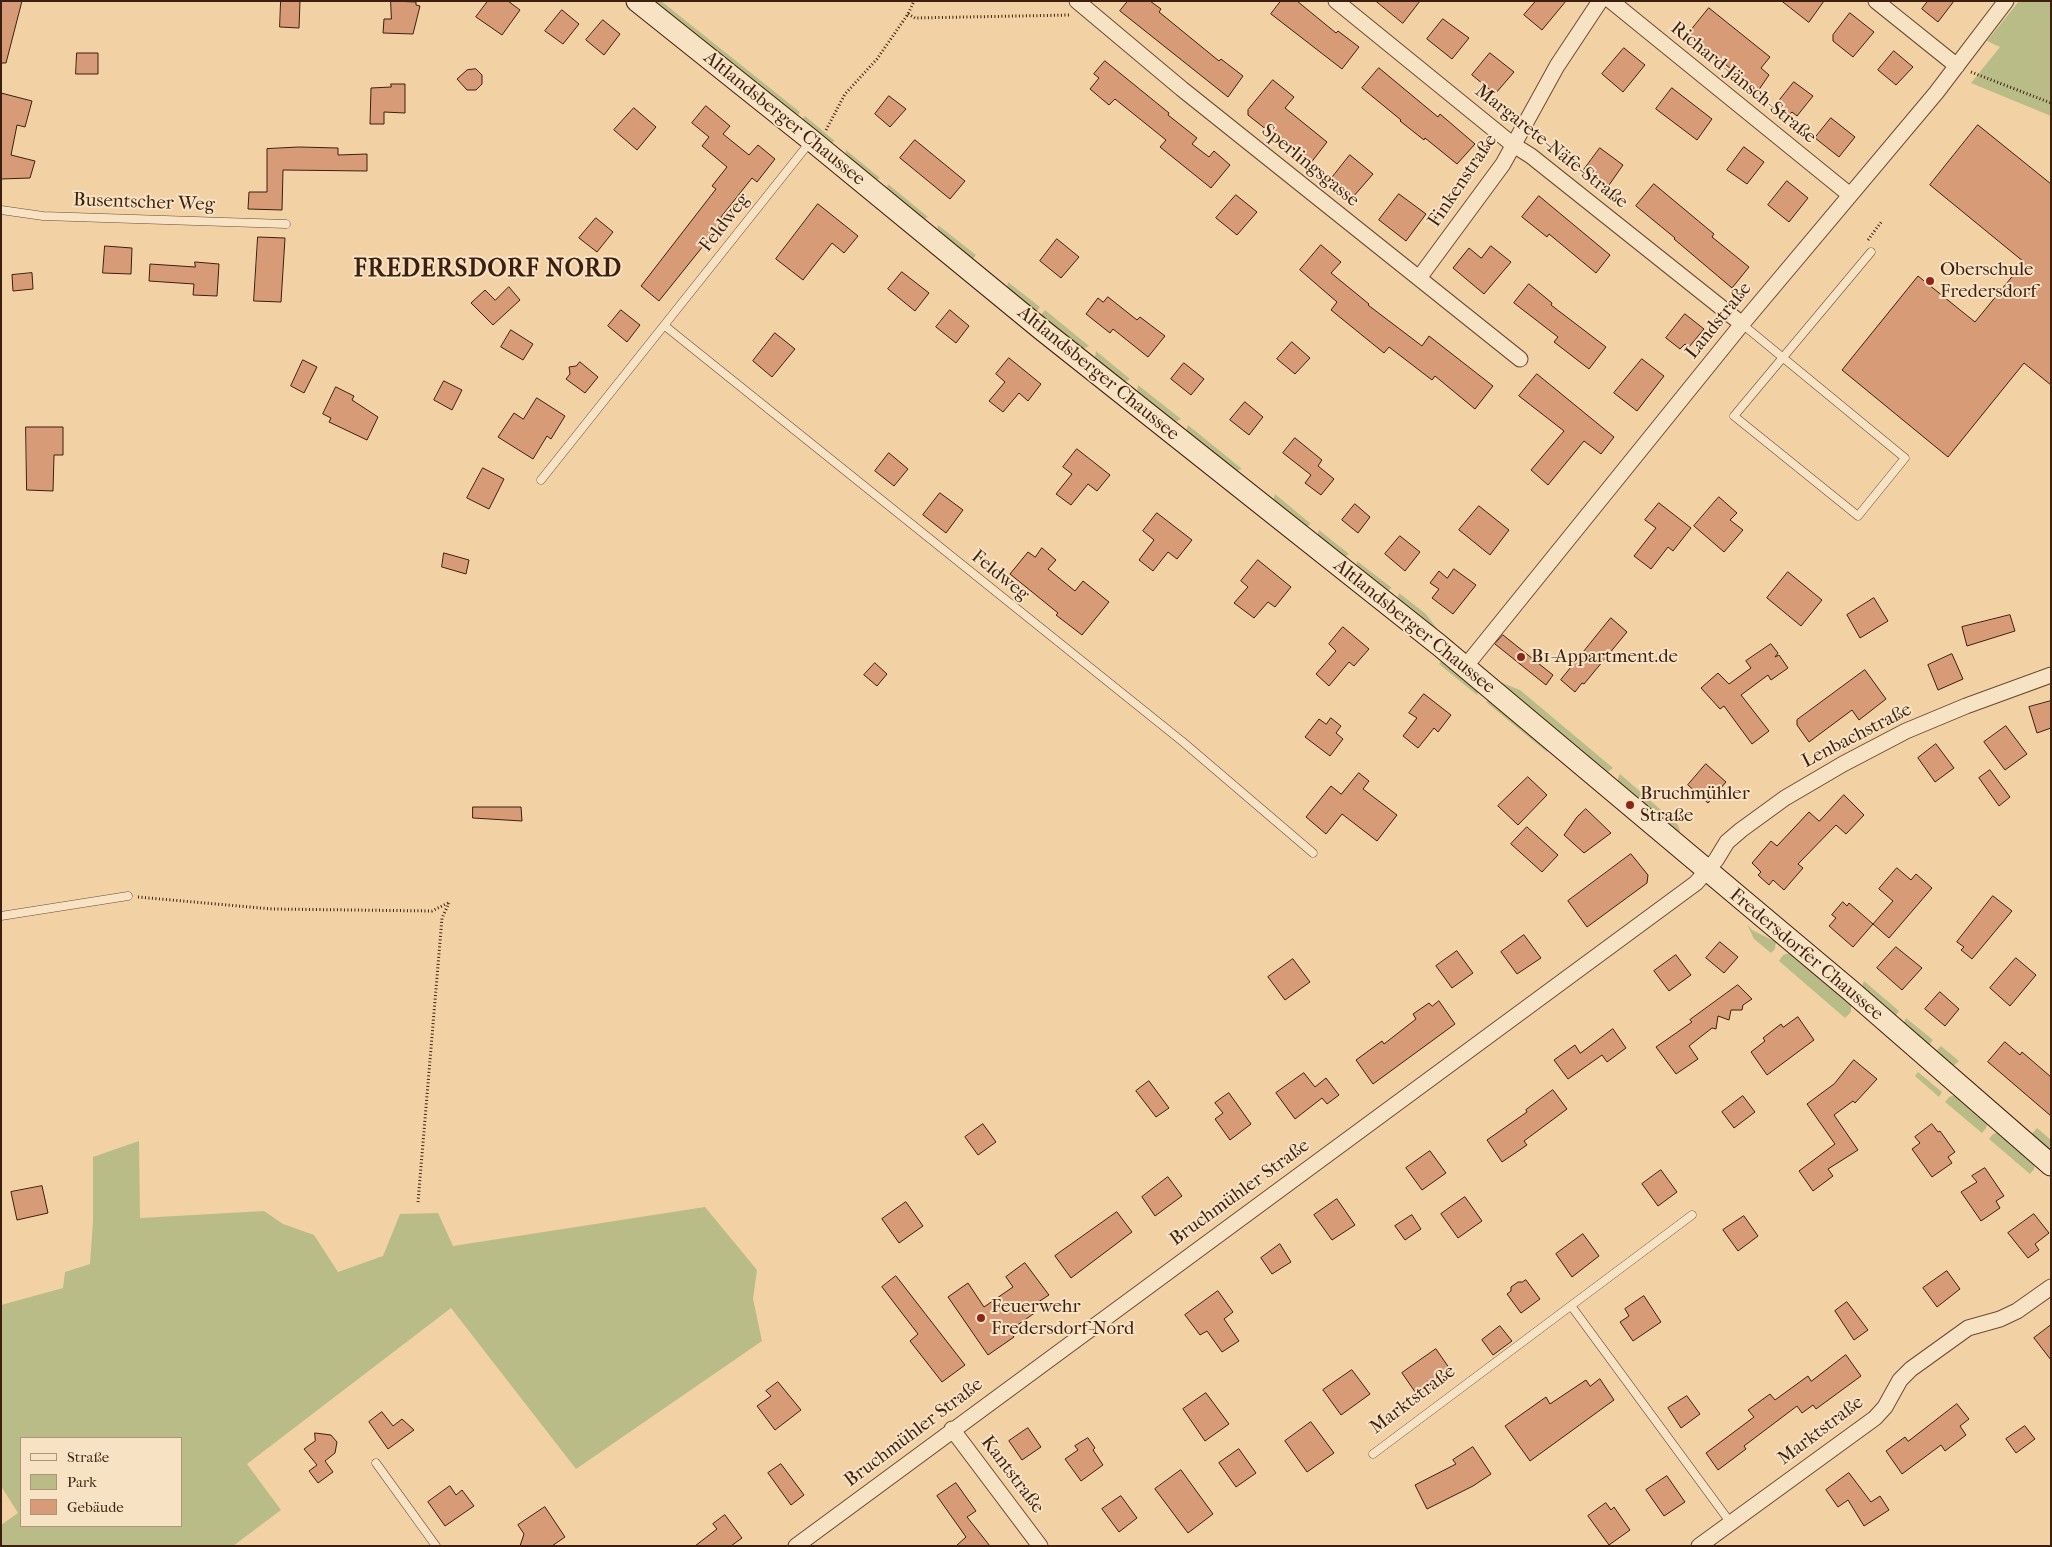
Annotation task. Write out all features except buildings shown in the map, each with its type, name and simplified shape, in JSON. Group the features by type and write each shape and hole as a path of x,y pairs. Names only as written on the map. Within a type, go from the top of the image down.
{"main road":[{"name":"Altlandsberger Chaussee","path":"637,1 819,135 1041,329 1465,667 1560,746"},
{"name":"Fredersdorfer Chaussee","path":"1560,746 1850,990 2051,1165"}],"street":[{"name":"Margarete-Näfe-Straße","path":"1336,1 1512,144 1531,156 1742,324"},
{"name":"Finkenstraße","path":"1419,278 1503,164 1512,144 1557,66 1600,1"},
{"name":"Richard-Jänsch-Straße","path":"1611,1 1850,195"},
{"path":"1876,1 1957,66"},
{"name":"Landstraße","path":"1465,667 1742,324 1957,66 2006,1"},
{"name":"Sperlingsgasse","path":"1082,6 1182,89 1520,359"},
{"name":"Lenbachstraße","path":"1707,871 1727,842 1741,830 1785,798 1843,764 1915,728 1966,706 2051,675"},
{"name":"Bruchmühler Straße","path":"796,1546 952,1429 1696,883 1707,871"},
{"name":"Marktstraße","path":"1699,1546 1875,1418 1885,1407 1900,1380 1918,1364 1968,1328 2000,1319 2017,1311 2051,1286"},
{"name":"Kantstraße","path":"952,1429 1040,1546"}],"lane":[{"name":"Feldweg","path":"541,480 819,135"},
{"name":"Busentscher Weg","path":"1,210 43,216 286,224"},
{"path":"1742,324 1783,358 1905,458 1858,516 1734,416 1783,358 1871,252"},
{"name":"Feldweg","path":"665,326 1183,742 1313,853"},
{"path":"1,916 128,896"},
{"name":"Marktstraße","path":"1374,1454 1692,1215"},
{"path":"1572,1307 1730,1522"},
{"path":"376,1463 436,1546"}],"path":[{"path":"819,135 845,94 877,59 908,14 914,1"},
{"path":"908,14 915,18 1070,15 1082,6"},
{"path":"1957,66 2051,103"},
{"path":"1871,252 1867,241 1882,221"},
{"path":"128,896 272,909 432,911 450,902 442,918 418,1202"}],"green space":[{"path":"649,1 661,1 800,112 796,118"},
{"path":"2019,1 2051,1 2051,116 1971,83 2000,47 1987,41"},
{"path":"805,116 835,141 829,144 801,121"},
{"path":"846,150 880,178 875,181 845,156"},
{"path":"888,184 928,217 922,220 886,190"},
{"path":"938,225 976,255 972,260 937,230"},
{"path":"1008,282 1040,307 1037,311 1007,287"},
{"path":"1045,310 1089,346 1083,349 1041,315"},
{"path":"1096,351 1130,379 1125,382 1095,358"},
{"path":"1138,385 1181,419 1175,422 1137,392"},
{"path":"1188,425 1242,469 1236,471 1186,431"},
{"path":"1275,494 1311,524 1305,527 1273,501"},
{"path":"1319,530 1349,554 1343,558 1317,537"},
{"path":"1357,561 1392,588 1385,592 1356,568"},
{"path":"1399,593 1426,614 1441,634 1397,601"},
{"path":"1442,660 1479,690 1477,695 1439,664"},
{"path":"1500,682 1520,690 1613,768 1605,774"},
{"path":"1490,700 1548,748 1547,752 1486,702"},
{"path":"1620,774 1678,825 1680,831 1676,835 1616,783"},
{"path":"1747,924 1752,930 1776,942 1775,949 1771,953 1754,939"},
{"path":"1789,953 1851,1005 1851,1012 1845,1018 1779,961 1783,955"},
{"path":"1864,981 1899,1011 1896,1015 1891,1017 1862,986"},
{"path":"1906,1018 1933,1040 1929,1045 1924,1045 1902,1026"},
{"path":"1941,1046 1959,1061 1951,1068 1936,1056 1937,1050"},
{"path":"1918,1072 1942,1092 1939,1097 1915,1076"},
{"path":"1956,1095 1988,1122 1982,1133 1945,1102 1949,1097"},
{"path":"2037,1128 2051,1140 2051,1153 2030,1136"},
{"path":"2000,1132 2035,1162 2034,1169 2030,1174 1989,1139 1993,1134"},
{"path":"139,1141 140,1218 264,1211 283,1224 314,1235 338,1272 383,1256 400,1214 438,1213 453,1246 705,1207 757,1270 753,1299 762,1341 576,1469 451,1308 247,1464 281,1510 233,1546 1,1546 1,1525 18,1513 1,1486 1,1305 63,1288 65,1272 90,1264 93,1221 93,1157"}],"place":[{"name":"Oberschule Fredersdorf","path":"1930,281"},
{"name":"B1-Appartment.de","path":"1521,657"},
{"name":"Bruchmühler Straße","path":"1630,805"},
{"name":"Feuerwehr Fredersdorf-Nord","path":"981,1318"}],"district":[{"name":"FREDERSDORF NORD","path":"488,270"}]}
